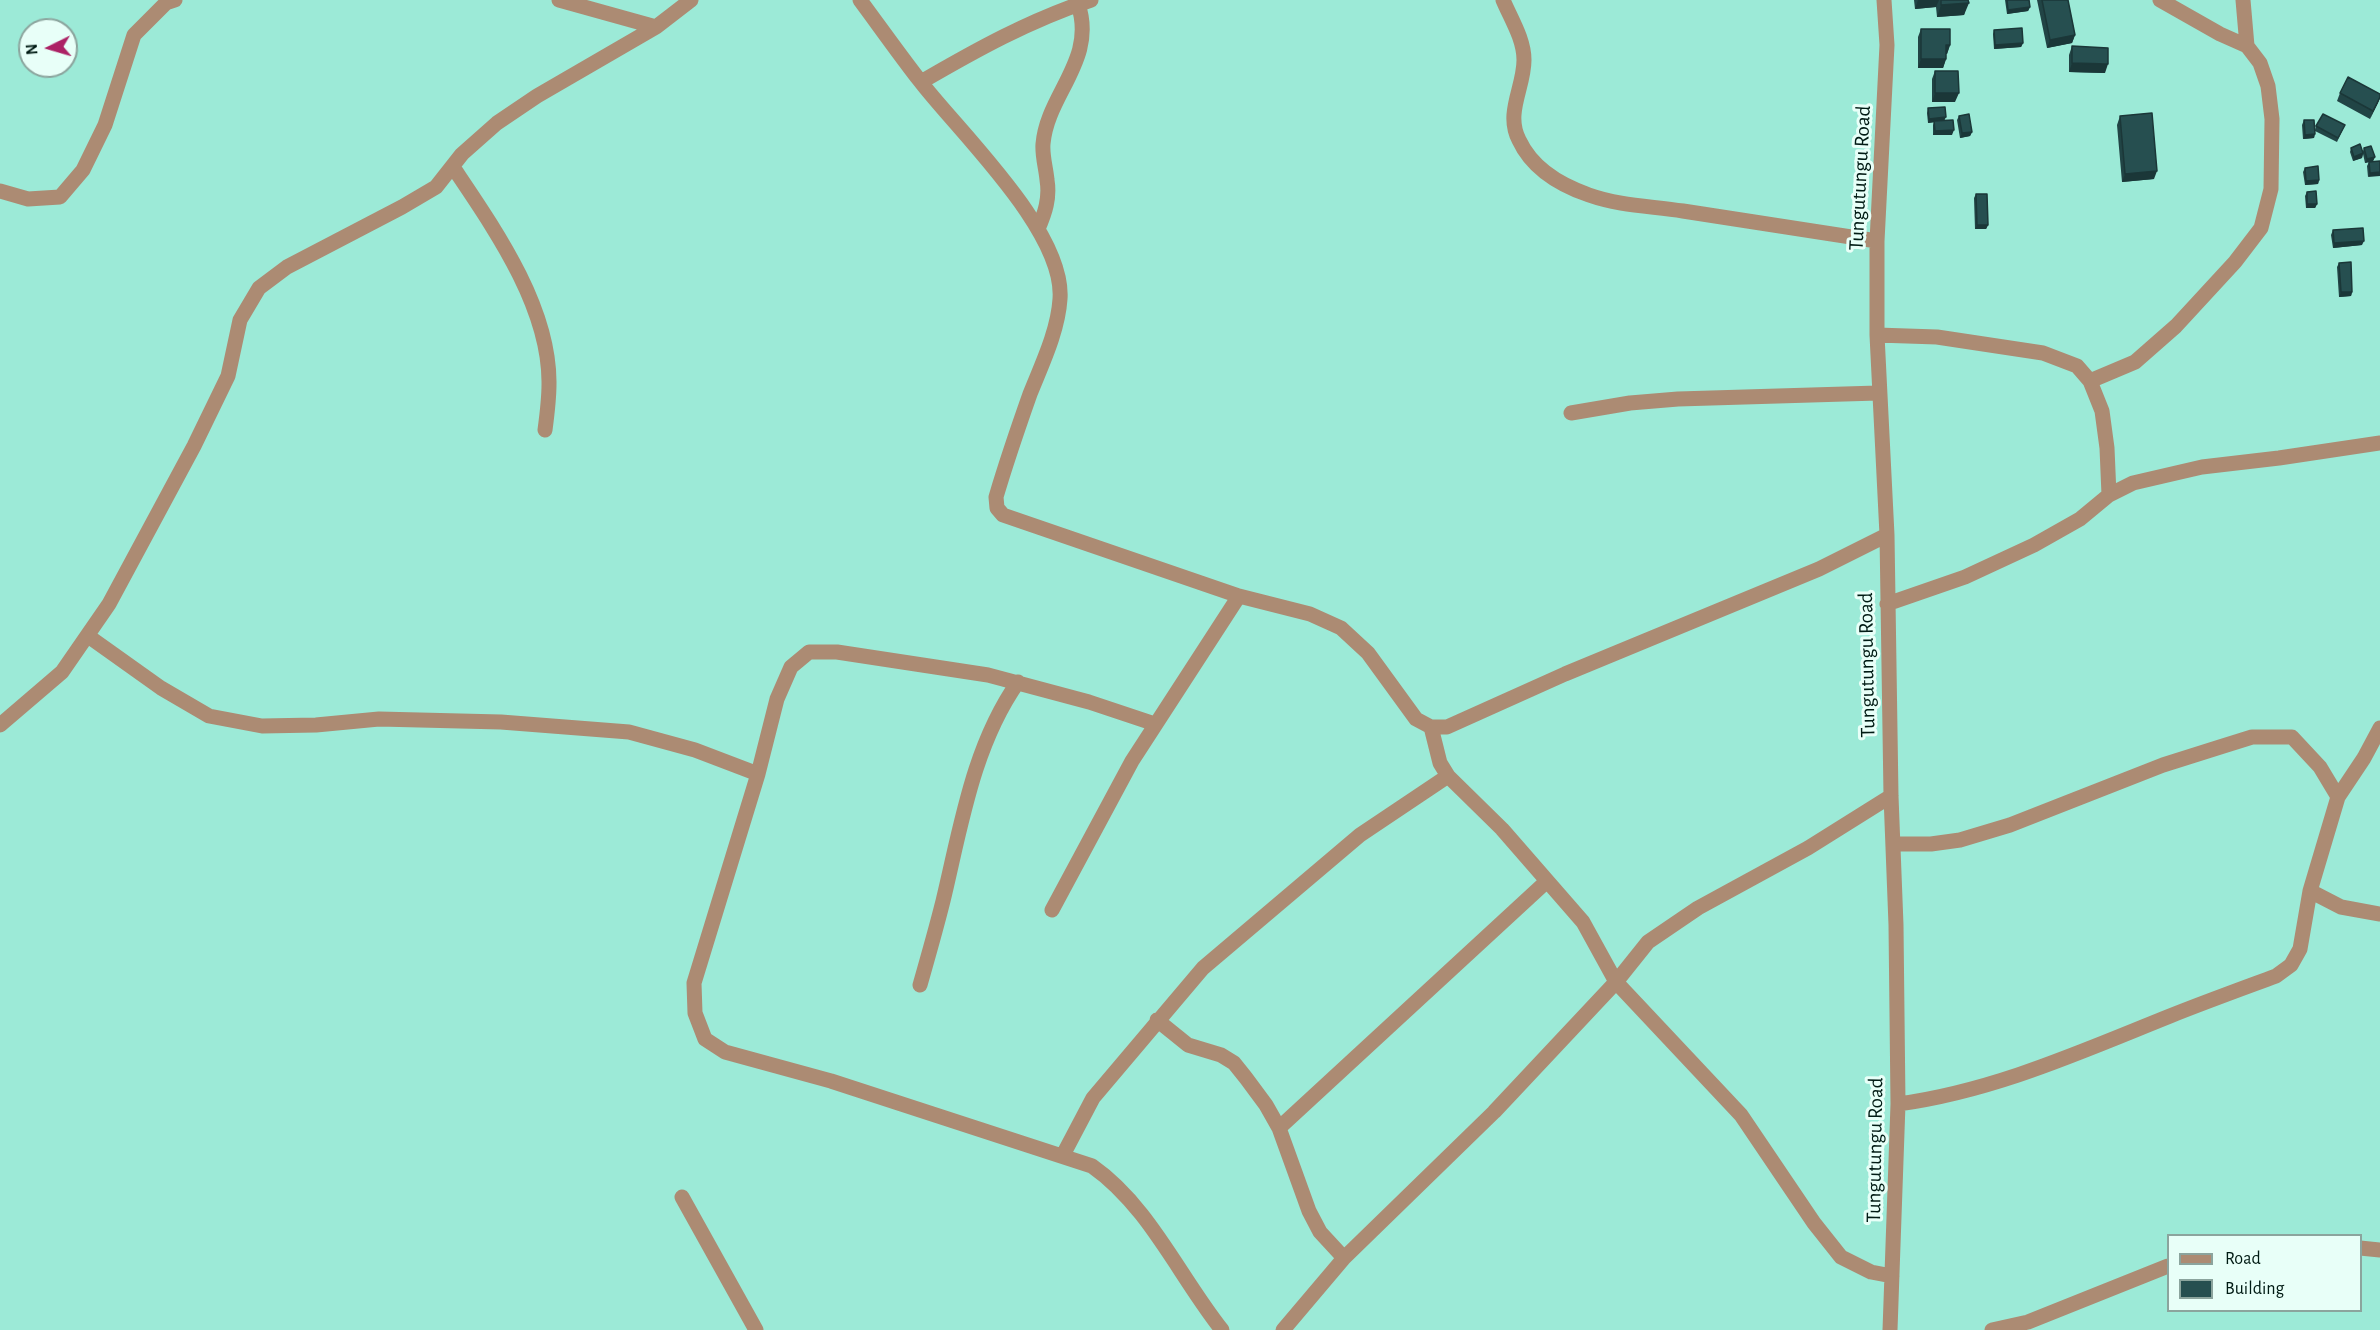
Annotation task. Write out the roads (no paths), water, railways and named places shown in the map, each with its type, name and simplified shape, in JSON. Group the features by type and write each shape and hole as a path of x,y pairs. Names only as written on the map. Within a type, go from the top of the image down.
{"street":[{"path":"0,191 28,199 60,197 83,170 105,125 134,35 166,3 175,0"},
{"path":"559,0 656,27"},
{"path":"0,725 62,672 109,604 194,446 228,376 240,320 259,288 287,267 402,207 436,186 469,146 497,123 537,96 656,27 691,0"},
{"path":"860,0 921,82 973,141 1011,190 1038,229 1056,270 1060,297 1056,323 1021,418 998,490 997,508 1003,515 1239,596 1310,614 1341,628 1368,652 1416,719 1431,727 1447,727 1565,674 1819,569 1887,535"},
{"path":"1503,0 1517,30 1524,56 1524,74 1513,113 1518,139 1537,167 1556,180 1587,194 1619,204 1877,241"},
{"name":"Tungutungu Road","path":"1884,0 1887,45 1877,241 1877,336 1878,393 1887,535 1898,1104 1890,1330"},
{"path":"2090,381 2135,362 2176,326 2235,262 2261,228 2271,189 2272,119 2268,86 2260,63 2247,46 2220,34 2160,0"},
{"path":"2243,0 2247,46"},
{"path":"921,82 984,45 1050,14 1084,2 1082,41 1063,91 1048,122 1043,144 1048,196 1046,210 1038,229"},
{"path":"453,167 497,233 527,290 543,339 549,382 545,430"},
{"path":"1877,336 1937,337 2043,353 2077,366 2090,381 2102,411 2107,448 2109,495"},
{"path":"1571,413 1630,403 1678,399 1878,393"},
{"path":"1887,604 1965,577 2034,545 2080,519 2109,495 2133,483 2202,467 2380,443"},
{"path":"1052,910 1132,761 1239,596"},
{"path":"88,636 161,688 209,716 262,726 391,720 501,722 629,732 695,750 758,774"},
{"path":"1155,723 1018,681 949,668 837,652 809,652 791,667 777,699 758,774 694,983 695,1013 705,1039 725,1052 831,1081 1092,1166 1113,1181 1137,1209 1222,1330"},
{"path":"920,985 975,773 988,733 1003,702 1018,681"},
{"path":"1431,727 1440,762 1448,776 1502,829 1583,922 1616,982 1741,1115 1814,1223 1841,1257 1871,1272 1892,1275"},
{"path":"1898,1104 1939,1098 1986,1086 2068,1059 2171,1015 2276,976 2291,965 2300,949 2310,891 2338,797 2364,758 2380,728"},
{"path":"1893,844 1931,844 1960,840 2010,825 2163,765 2252,737 2292,737 2320,767 2338,797"},
{"path":"1063,1155 1093,1098 1203,968 1360,835 1448,776"},
{"path":"1283,1330 1344,1258 1494,1112 1616,982 1648,942 1698,908 1808,848 1891,796"},
{"path":"1279,1128 1547,881"},
{"path":"2310,891 2341,908 2380,914"},
{"path":"1157,1020 1188,1045 1221,1055 1234,1063 1266,1105 1279,1128 1309,1211 1320,1232 1344,1258"},
{"path":"682,1197 756,1330"},
{"path":"2362,1248 2380,1250"},
{"path":"1992,1330 2028,1322 2167,1267"}]}
